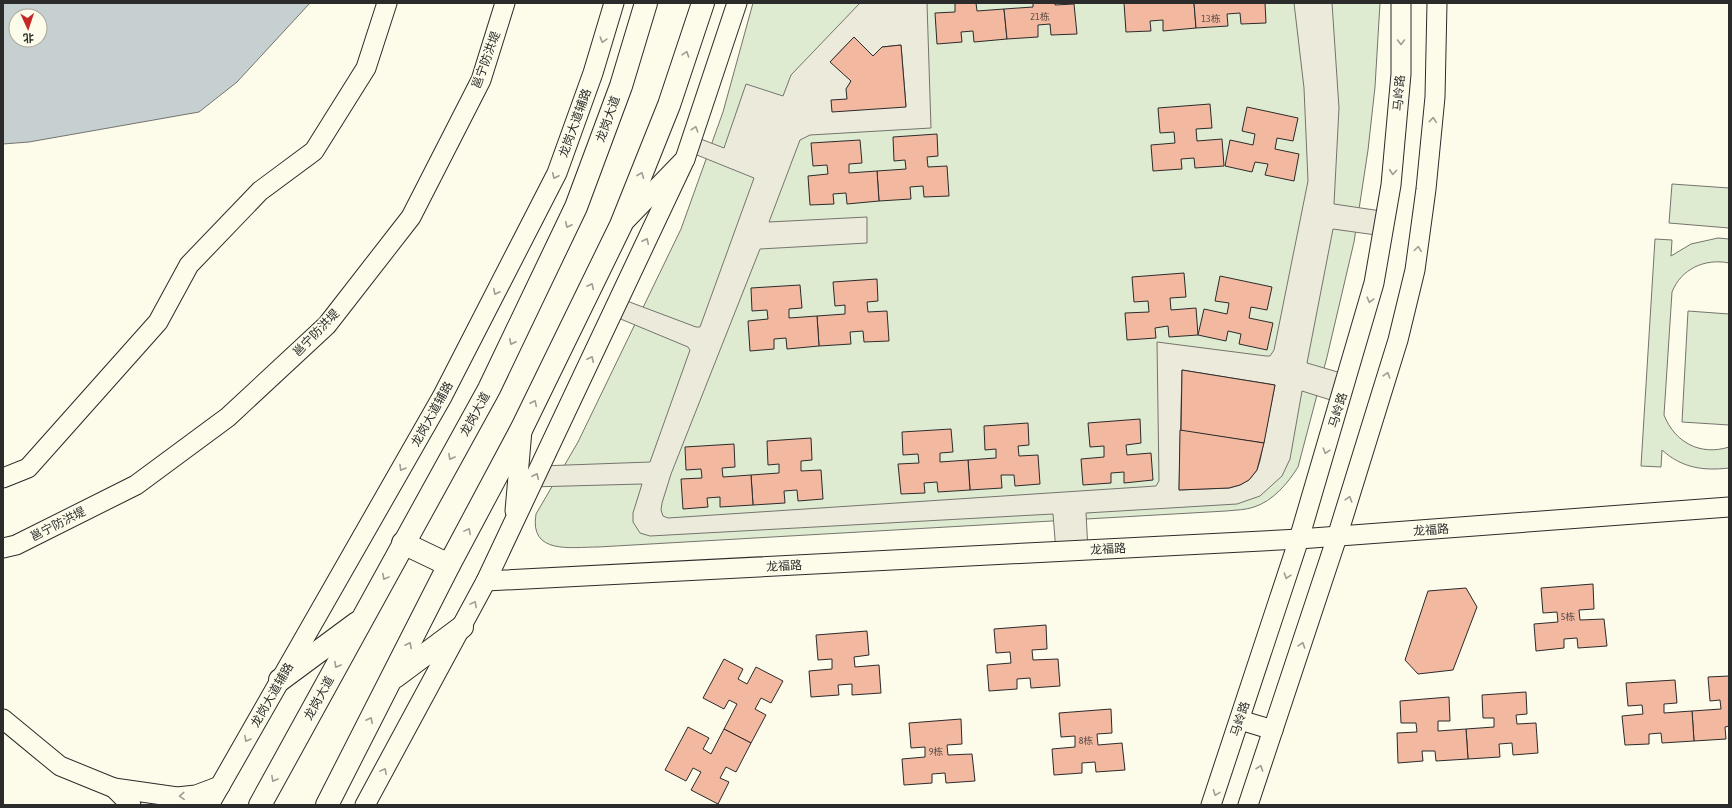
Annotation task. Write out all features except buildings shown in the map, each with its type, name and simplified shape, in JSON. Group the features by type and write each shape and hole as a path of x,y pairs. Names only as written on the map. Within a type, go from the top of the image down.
{"main road":[{"name":"龙岗大道","path":"260,805 403,543 490,389 576,207 620,86 646,3"},
{"path":"327,805 449,565 522,428 621,225 669,105 703,3"},
{"path":"403,543 449,565"},
{"path":"280,680 362,619"},
{"path":"391,680 462,627"}],"street":[{"path":"3,478 28,468 158,322 189,265 260,191 314,151 366,68 387,3"},
{"name":"邕宁防洪堤","path":"3,548 16,545 136,485 228,417 327,325 411,217 481,80 505,3"},
{"name":"龙岗大道辅路","path":"209,805 442,397 557,174 593,73 614,3"},
{"path":"365,805 486,581 685,159 737,3"},
{"name":"马岭路","path":"1211,805 1299,539 1358,342 1374,283 1391,185 1401,74 1401,3"},
{"path":"1248,805 1337,537 1398,340 1414,270 1426,189 1435,98 1437,3"},
{"path":"621,225 685,159"},
{"path":"513,524 522,428"},
{"name":"龙福路","path":"486,581 1337,537 1729,507"},
{"path":"3,719 60,766 114,788 178,797 196,795 220,786"},
{"path":"1240,720 1273,730"},
{"path":"114,788 131,805"}],"green space":[{"path":"753,3 1380,3 1375,87 1368,150 1354,242 1327,357 1298,467 1285,485 1274,496 1261,504 1248,509 1226,511 598,547 576,548 554,546 545,542 539,536 536,527 536,514 578,442 681,229 723,112"},
{"path":"1672,184 1729,188 1729,228 1669,223"},
{"path":"1718,238 1729,239 1729,263 1711,262 1695,267 1681,277 1672,292 1664,415 1675,433 1690,445 1709,450 1729,447 1729,468 1710,469 1693,467 1677,461 1662,450 1661,467 1641,466 1655,239 1672,240 1671,256 1691,244"},
{"path":"1688,311 1729,314 1729,425 1682,422"}],"shaded area":[{"path":"3,3 310,3 237,82 199,112 29,142 3,144"},
{"path":"860,3 927,3 931,128 810,135 800,140 769,222 867,217 867,243 760,249 671,474 662,503 661,510 663,516 668,518 1156,486 1159,481 1157,342 1266,356 1270,356 1274,350 1308,181 1304,88 1294,3 1332,3 1339,108 1334,204 1388,212 1383,236 1333,229 1307,363 1348,375 1340,403 1302,391 1290,459 1282,476 1260,496 1237,504 1086,513 1088,550 1056,552 1053,514 650,536 640,533 633,522 633,513 642,484 531,487 540,466 650,462 690,350 688,347 611,315 619,298 696,327 700,327 754,178 687,151 693,136 724,148 746,84 783,96 791,75","holes":["853,38 873,56 882,47 901,45 906,106 847,89 851,81 831,61","1182,370 1275,385 1260,461 1257,470 1249,480 1240,485 1229,488 1179,490"]}]}
